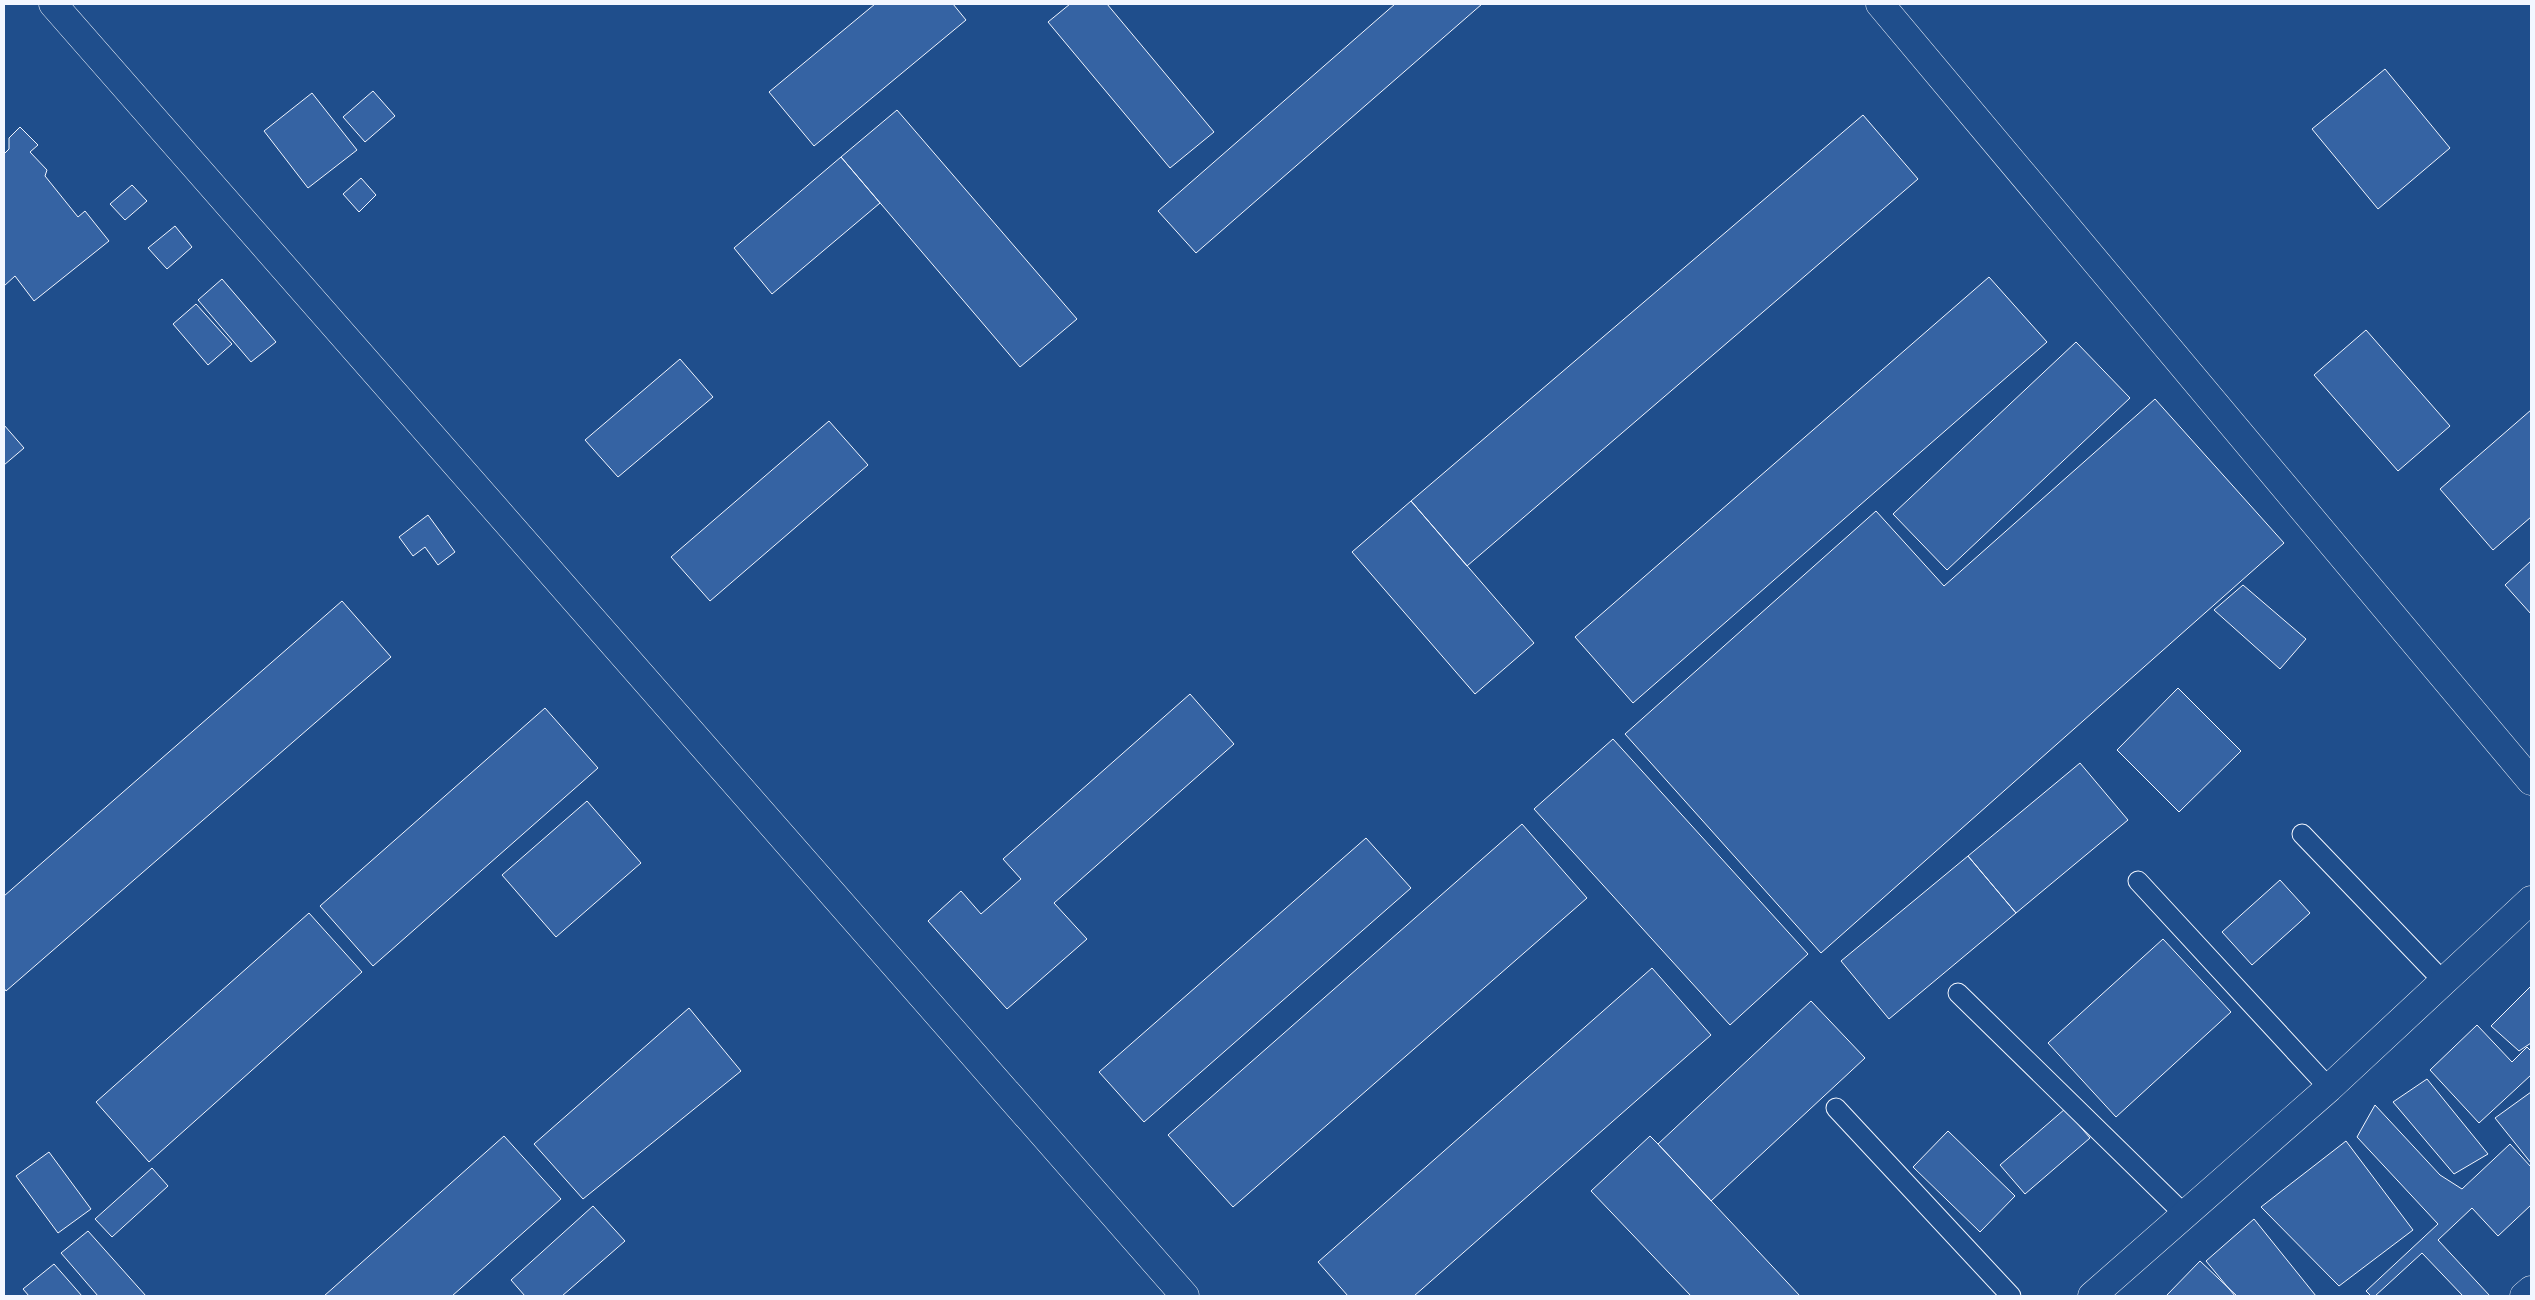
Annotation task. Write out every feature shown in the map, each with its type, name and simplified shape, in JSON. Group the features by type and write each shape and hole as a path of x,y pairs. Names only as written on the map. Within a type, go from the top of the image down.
{"street":[{"path":"54,4 1185,1296"},
{"path":"1880,4 2531,781"},
{"path":"2092,1296 2329,1088 2531,900"},
{"path":"2524,1296 2531,1290"}],"lane":[{"path":"2302,834 2443,981"},
{"path":"2138,881 2329,1088"},
{"path":"1958,993 2184,1214"},
{"path":"1836,1108 2011,1296"}],"building":[{"path":"875,4 953,4 966,20 814,146 769,92"},
{"path":"1070,4 1107,4 1214,132 1170,168 1048,22"},
{"path":"1395,4 1482,4 1196,253 1158,211"},
{"path":"2385,69 2450,148 2378,209 2312,129"},
{"path":"373,91 395,116 365,142 343,117"},
{"path":"312,93 357,150 308,188 264,131"},
{"path":"897,110 1077,319 1020,367 841,157"},
{"path":"1863,115 1918,179 1467,566 1411,501"},
{"path":"20,127 38,145 30,152 47,170 45,176 78,217 85,211 109,241 34,301 15,276 4,286 4,154 9,149 9,138"},
{"path":"841,157 880,203 772,294 734,248"},
{"path":"361,178 376,195 359,212 343,194"},
{"path":"132,185 147,201 125,220 110,204"},
{"path":"175,226 192,247 167,269 148,248"},
{"path":"1989,277 2047,342 1633,703 1575,637"},
{"path":"222,279 276,342 251,362 198,300"},
{"path":"196,304 232,344 208,365 173,324"},
{"path":"2366,330 2450,426 2398,471 2314,375"},
{"path":"2076,342 2130,398 1947,570 1893,514"},
{"path":"680,359 713,397 618,477 585,440"},
{"path":"2155,399 2284,543 1821,953 1625,734 1876,511 1944,586"},
{"path":"2531,410 2531,517 2493,550 2440,489"},
{"path":"829,421 868,465 710,601 671,557"},
{"path":"4,425 24,448 4,465"},
{"path":"1411,501 1534,643 1475,694 1352,552"},
{"path":"428,515 455,552 438,565 425,547 413,556 399,537"},
{"path":"2531,561 2531,614 2505,585"},
{"path":"2243,585 2306,639 2280,669 2214,610"},
{"path":"342,601 391,657 6,991 4,988 4,896"},
{"path":"2178,688 2241,751 2179,812 2117,750"},
{"path":"1190,694 1234,744 1054,903 1087,939 1007,1009 928,921 961,891 981,914 1021,879 1003,859"},
{"path":"545,708 598,768 373,966 320,906"},
{"path":"1613,739 1808,954 1730,1025 1534,809"},
{"path":"2080,763 2128,820 2016,913 1968,856"},
{"path":"587,801 641,863 556,937 502,875"},
{"path":"1522,824 1587,898 1233,1207 1168,1135"},
{"path":"1366,838 1411,888 1144,1122 1099,1072"},
{"path":"1968,856 2016,913 1889,1019 1841,961"},
{"path":"2280,880 2310,913 2252,965 2222,932"},
{"path":"309,913 362,972 149,1162 96,1102"},
{"path":"2163,939 2231,1012 2116,1117 2048,1043"},
{"path":"1652,968 1711,1035 1414,1296 1348,1296 1318,1262"},
{"path":"2531,986 2531,1043 2519,1051 2491,1026"},
{"path":"1811,1001 1865,1058 1711,1201 1658,1144"},
{"path":"689,1008 741,1071 583,1199 534,1144"},
{"path":"2477,1025 2512,1062 2527,1047 2531,1051 2531,1075 2479,1123 2430,1070"},
{"path":"2427,1079 2488,1154 2454,1174 2393,1102"},
{"path":"2531,1092 2531,1163 2495,1118"},
{"path":"2375,1105 2440,1175 2462,1189 2510,1144 2531,1167 2531,1205 2498,1236 2472,1208 2438,1240 2490,1296 2463,1296 2422,1253 2375,1296 2371,1296 2366,1291 2438,1224 2357,1137"},
{"path":"2065,1109 2090,1138 2025,1194 2000,1165"},
{"path":"1948,1131 2015,1196 1980,1232 1913,1167"},
{"path":"504,1136 561,1199 452,1296 324,1296"},
{"path":"1650,1136 1800,1296 1691,1296 1591,1191"},
{"path":"2346,1141 2413,1230 2339,1286 2261,1207"},
{"path":"49,1152 91,1209 58,1233 16,1176"},
{"path":"152,1168 168,1186 112,1237 95,1219"},
{"path":"593,1206 625,1241 562,1296 525,1296 511,1280"},
{"path":"2254,1219 2316,1296 2235,1296 2206,1261"},
{"path":"88,1231 146,1296 98,1296 61,1253"},
{"path":"2200,1261 2237,1296 2166,1296"},
{"path":"54,1264 82,1296 29,1296 23,1289"}]}
